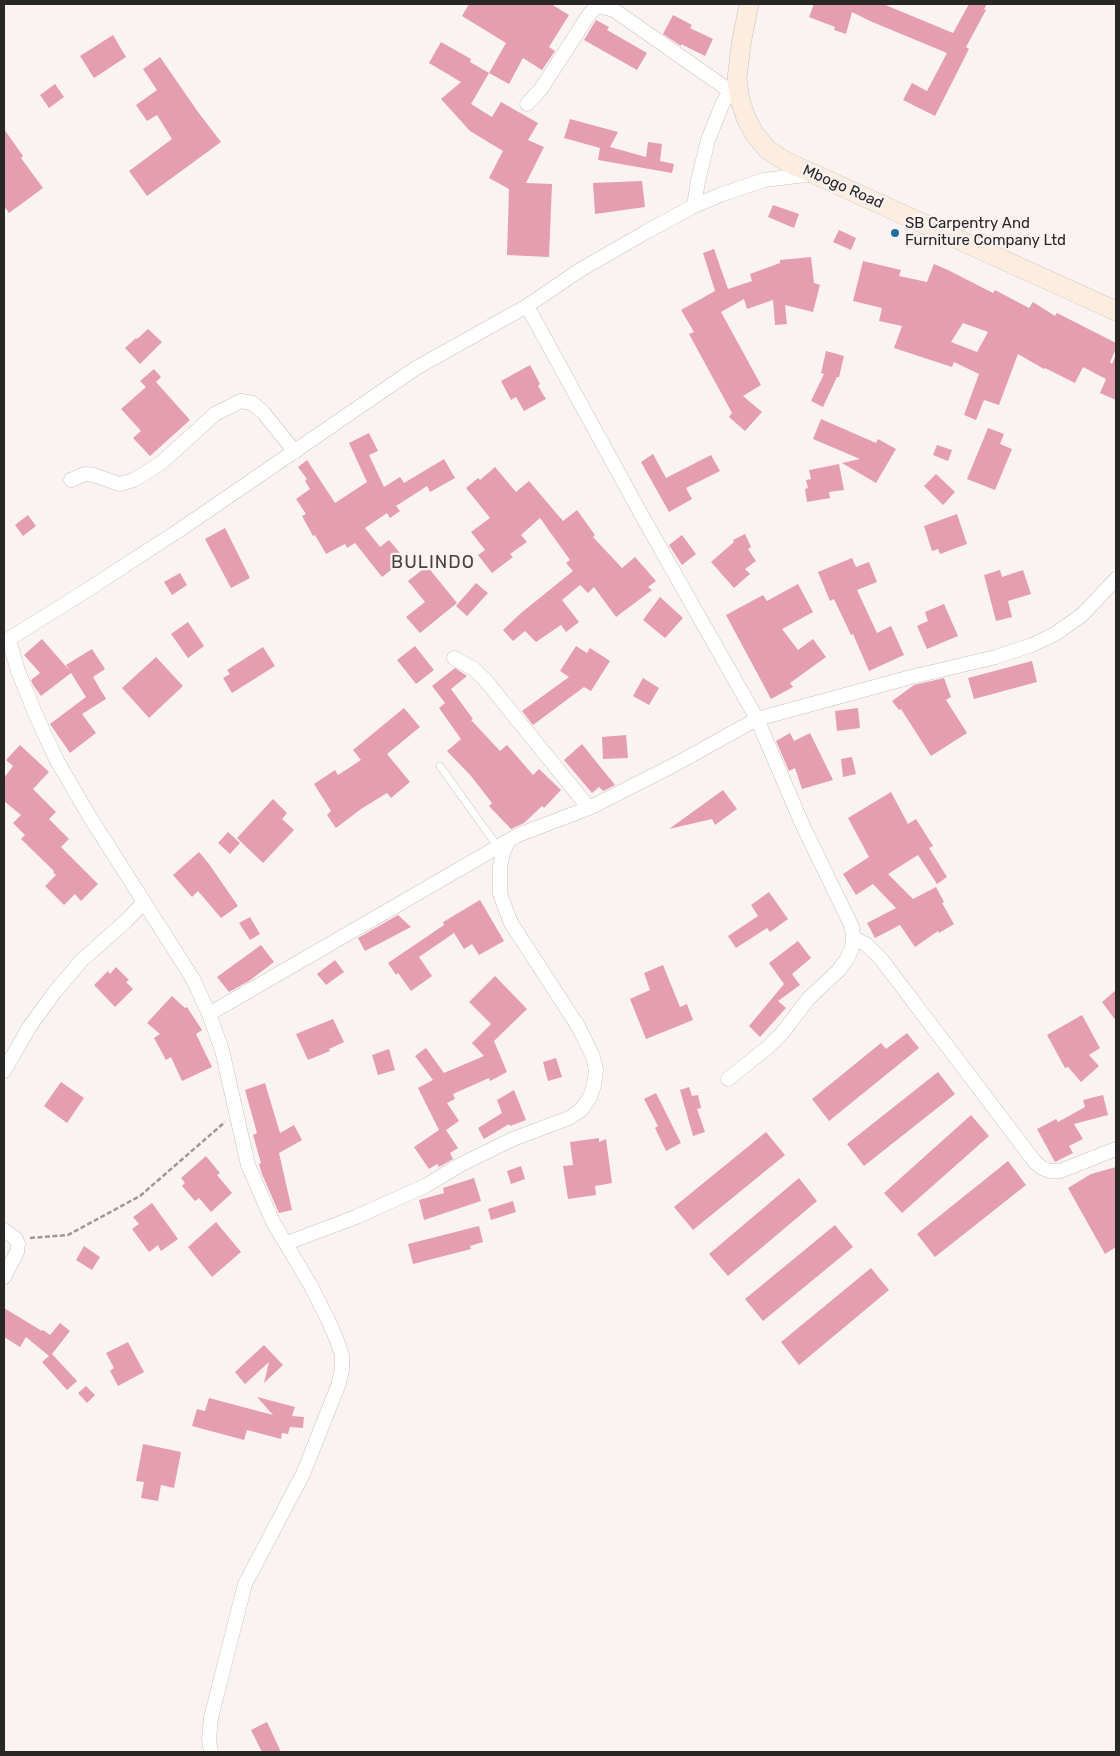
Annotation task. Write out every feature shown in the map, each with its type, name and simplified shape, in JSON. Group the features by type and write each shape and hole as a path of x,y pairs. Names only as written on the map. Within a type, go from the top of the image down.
{"main road":[{"name":"Mbogo Road","path":"749,4 734,85 746,118 754,133 768,149 779,157 814,174 1116,311"}],"street":[{"path":"527,104 542,89 593,10 598,6 614,10 734,85 715,120 708,140 694,206"},
{"path":"211,1752 209,1739 211,1718 245,1584 302,1474 328,1411 342,1370 342,1355 311,1286 273,1222 248,1165 222,1050 209,1014 193,979 172,943 88,814 56,758 35,713 7,641 181,529 416,368 527,306 580,270 694,206 720,195 764,180 814,174"},
{"path":"527,306 646,523 757,719 803,826 852,927 854,937 847,959 838,971 809,998 768,1048 728,1079"},
{"path":"71,480 86,474 119,484 134,480 161,463 215,414 241,401 252,403 263,412 295,452"},
{"path":"209,1014 518,835 589,808 674,765 757,719 911,676 996,657 1032,645 1055,634 1082,615 1116,579"},
{"path":"454,658 474,669 486,681 589,808"},
{"path":"286,1243 356,1217 427,1185 458,1166 513,1139 569,1118 581,1110 590,1097 596,1070 593,1056 578,1026 511,923 502,900 500,894 500,866 503,844"},
{"path":"4,1071 30,1026 54,993 82,960 126,921 144,902"},
{"path":"854,937 867,945 881,959 1029,1154 1042,1168 1050,1171 1060,1171 1116,1149"},
{"path":"4,1230 16,1239 18,1244 17,1252 4,1277"}],"lane":[{"path":"440,766 503,844"}],"path":[{"path":"16,1239 68,1236 140,1196 235,1113"}],"building":[{"path":"469,4 551,4 569,15 549,47 555,51 542,70 523,58 509,84 489,73 506,43 462,16"},
{"path":"814,4 883,4 953,33 969,4 987,4 984,9 986,10 966,47 969,49 935,116 903,100 912,83 927,91 947,53 852,12 846,34 834,30 835,27 809,17"},
{"path":"673,15 692,25 690,28 713,39 705,56 681,44 681,46 663,34"},
{"path":"596,20 609,27 607,30 647,53 637,70 584,40"},
{"path":"113,35 126,57 94,78 80,56"},
{"path":"441,42 471,59 470,62 489,73 471,104 492,117 501,102 538,123 528,140 544,147 526,183 552,184 549,257 507,255 509,189 489,178 503,151 470,131 441,99 461,82 429,63"},
{"path":"160,57 221,142 147,196 129,171 172,139 157,115 147,121 136,105 157,90 143,69"},
{"path":"55,84 64,97 49,108 40,95"},
{"path":"570,119 618,132 610,147 646,157 648,142 662,144 660,161 674,164 672,173 598,160 600,148 564,138"},
{"path":"4,129 23,156 21,158 43,188 9,213 4,206"},
{"path":"642,181 645,207 595,214 593,183"},
{"path":"773,205 799,214 794,228 768,217"},
{"path":"839,230 856,238 851,250 833,242"},
{"path":"714,249 728,289 752,281 750,274 780,263 780,260 811,257 814,283 820,285 813,312 785,305 787,324 775,325 773,300 747,309 744,299 721,312 761,385 743,396 762,412 745,431 729,417 732,413 689,334 694,332 681,310 715,291 703,253"},
{"path":"863,261 901,270 899,276 927,282 934,264 993,293 995,290 1029,308 1033,302 1055,316 1057,313 1116,343 1116,349 1110,362 1112,364 1116,354 1116,400 1100,393 1106,379 1083,367 1075,383 1044,369 1018,354 999,405 984,400 976,420 964,415 979,374 954,362 952,367 894,348 902,326 879,321 882,308 853,301","holes":["963,323 988,332 977,352 951,342"]},
{"path":"148,329 162,342 140,364 125,348"},
{"path":"826,351 844,356 839,377 837,377 823,407 811,401 824,374 821,373"},
{"path":"530,365 540,384 538,386 546,399 524,411 516,397 511,400 501,381"},
{"path":"154,369 161,377 156,382 190,420 150,456 133,438 141,431 121,409 146,387 140,381"},
{"path":"821,419 876,443 878,439 896,449 876,483 842,463 860,459 813,439"},
{"path":"988,428 1004,434 1000,444 1012,449 995,490 967,479"},
{"path":"369,433 378,451 369,455 384,487 400,477 404,483 444,459 455,478 430,492 427,486 396,506 400,511 390,518 387,513 365,528 380,547 389,540 405,559 382,577 355,543 347,548 345,544 326,554 302,516 306,514 296,499 310,489 305,481 307,479 298,467 307,460 335,503 367,482 349,443"},
{"path":"937,445 952,450 948,461 933,455"},
{"path":"653,454 666,478 711,455 720,471 686,488 692,499 669,512 641,462"},
{"path":"839,464 844,490 829,492 830,498 807,502 805,489 808,488 806,480 811,479 809,470"},
{"path":"495,467 516,492 529,481 563,521 577,510 595,535 593,537 622,568 635,557 656,581 648,587 652,590 616,617 594,587 588,593 580,585 562,600 579,622 566,632 561,625 536,642 525,631 513,641 503,630 573,571 566,563 570,560 540,518 521,535 527,542 510,554 513,557 492,573 478,555 485,550 471,532 490,518 466,488 478,478 480,480"},
{"path":"936,474 955,492 943,505 924,486"},
{"path":"957,514 967,544 940,554 938,549 932,551 924,526"},
{"path":"28,515 36,526 23,536 15,525"},
{"path":"225,528 250,578 231,588 205,539"},
{"path":"745,534 751,547 748,549 756,561 745,569 750,574 734,588 711,562 734,542 733,540"},
{"path":"682,535 696,554 682,565 669,545"},
{"path":"852,558 856,567 869,562 877,582 857,590 877,633 891,626 904,655 869,671 853,634 851,635 834,599 830,601 818,572"},
{"path":"427,566 457,603 420,633 406,617 425,602 408,581"},
{"path":"1000,570 1002,577 1023,570 1031,594 1008,601 1012,617 996,621 984,575"},
{"path":"180,573 187,585 172,595 164,582"},
{"path":"476,583 488,593 467,616 456,606"},
{"path":"798,584 813,612 782,629 798,650 813,639 826,657 790,683 793,687 771,699 726,615 763,595 767,601"},
{"path":"660,597 683,618 665,638 643,620"},
{"path":"944,604 958,636 927,649 917,626 928,621 925,612"},
{"path":"188,622 204,646 188,658 171,634"},
{"path":"42,639 70,671 66,665 92,649 105,669 93,677 106,699 82,714 96,733 70,753 50,724 86,697 71,673 41,696 31,680 40,673 24,655"},
{"path":"415,646 434,670 416,684 397,660"},
{"path":"576,646 587,653 590,648 610,661 591,691 584,687 533,725 522,711 569,677 560,671"},
{"path":"263,647 275,666 232,693 223,678 230,674 227,670"},
{"path":"156,657 183,686 149,718 122,688"},
{"path":"1032,661 1037,682 974,699 968,678"},
{"path":"455,668 467,676 451,689 473,719 471,720 500,751 507,745 533,775 539,769 561,790 544,808 542,806 524,823 511,829 489,806 492,803 471,776 447,751 461,739 439,708 445,703 432,686"},
{"path":"643,678 659,688 649,705 633,696"},
{"path":"944,678 951,697 946,700 967,733 931,756 901,709 899,710 892,701 914,685"},
{"path":"404,708 420,727 387,754 410,782 391,798 387,793 361,809 336,828 327,815 331,811 314,784 335,770 338,775 361,760 353,750"},
{"path":"858,708 860,728 837,731 835,711"},
{"path":"790,733 794,741 810,733 833,780 802,789 795,768 789,771 776,741"},
{"path":"626,735 628,758 603,759 602,737"},
{"path":"582,744 615,785 603,791 599,787 592,793 564,760"},
{"path":"20,745 49,772 33,789 56,812 49,819 69,839 61,847 98,884 81,901 75,894 64,905 45,886 56,875 21,839 25,835 13,823 21,815 4,801 4,778 13,766 6,760"},
{"path":"852,757 856,774 843,777 841,759"},
{"path":"723,790 737,809 715,825 712,819 669,829"},
{"path":"891,792 908,824 916,819 933,846 929,848 947,877 937,884 918,855 888,874 913,899 936,887 944,902 942,903 954,924 939,933 938,931 915,947 900,925 875,938 867,923 896,908 873,884 856,895 843,874 869,857 848,818"},
{"path":"273,799 287,813 282,819 294,830 263,863 237,838"},
{"path":"228,832 240,843 230,854 218,843"},
{"path":"199,852 238,906 221,918 198,891 192,897 173,875"},
{"path":"769,892 788,919 770,932 767,928 736,948 728,936 758,916 751,905"},
{"path":"480,900 504,941 479,955 472,944 464,949 454,933 419,957 432,976 411,991 388,963 444,925 443,922"},
{"path":"398,915 411,927 365,951 358,938"},
{"path":"250,917 260,934 250,940 239,923"},
{"path":"798,941 811,958 792,974 800,985 778,1001 786,1008 760,1037 749,1026 784,984 769,963"},
{"path":"261,945 274,962 249,981 229,992 217,977"},
{"path":"335,960 344,972 326,985 317,974"},
{"path":"663,965 680,1007 687,1004 693,1020 646,1039 630,999 650,990 644,973"},
{"path":"116,967 129,980 126,982 133,989 115,1007 94,985 108,971 110,974"},
{"path":"495,976 527,1009 494,1041 507,1072 490,1081 489,1078 453,1094 455,1099 447,1103 459,1121 446,1130 458,1148 450,1153 453,1159 439,1167 437,1164 429,1169 414,1147 439,1130 418,1088 433,1080 415,1056 426,1048 444,1073 484,1056 472,1043 491,1024 469,1002"},
{"path":"1116,990 1116,1021 1102,1002"},
{"path":"172,996 185,1008 187,1007 202,1030 196,1034 212,1067 182,1081 171,1057 166,1060 154,1038 160,1034 147,1023"},
{"path":"1082,1015 1100,1048 1089,1055 1099,1066 1081,1082 1068,1067 1065,1068 1047,1035"},
{"path":"333,1019 344,1042 329,1049 330,1051 308,1060 296,1034"},
{"path":"907,1033 919,1048 829,1121 812,1099 881,1043 886,1049"},
{"path":"389,1049 395,1070 378,1075 372,1055"},
{"path":"556,1058 562,1077 548,1081 543,1062"},
{"path":"938,1072 955,1094 864,1166 847,1144"},
{"path":"61,1082 84,1098 67,1123 44,1106"},
{"path":"265,1083 280,1133 294,1125 302,1140 279,1153 292,1210 279,1213 259,1164 261,1163 253,1135 257,1133 245,1090"},
{"path":"689,1087 692,1096 698,1095 701,1108 697,1109 705,1132 693,1136 680,1090"},
{"path":"514,1090 526,1120 510,1126 509,1124 484,1139 478,1128 502,1113 497,1100"},
{"path":"656,1093 681,1143 666,1151 655,1128 658,1126 644,1099"},
{"path":"1103,1095 1108,1115 1074,1124 1083,1139 1069,1146 1073,1153 1055,1162 1037,1129 1056,1119 1058,1122 1085,1107 1083,1100"},
{"path":"971,1115 989,1136 902,1213 884,1193"},
{"path":"766,1132 785,1155 693,1230 674,1207"},
{"path":"599,1138 599,1142 606,1139 612,1183 595,1186 596,1195 568,1199 563,1166 573,1165 570,1142"},
{"path":"206,1156 220,1173 217,1175 232,1193 211,1212 199,1198 195,1201 182,1186 185,1183 181,1178"},
{"path":"1008,1161 1026,1185 935,1257 917,1234"},
{"path":"521,1166 525,1179 511,1184 507,1171"},
{"path":"1116,1167 1116,1247 1105,1254 1068,1188 1091,1174"},
{"path":"474,1178 481,1201 424,1220 419,1200 444,1193 443,1188"},
{"path":"799,1178 817,1201 728,1276 709,1254"},
{"path":"513,1201 516,1212 491,1220 488,1209"},
{"path":"152,1203 178,1239 161,1251 158,1245 149,1252 132,1229 139,1224 133,1217"},
{"path":"216,1222 241,1252 212,1277 188,1247"},
{"path":"835,1225 853,1247 763,1321 745,1299"},
{"path":"479,1226 483,1242 470,1246 471,1249 413,1264 408,1244"},
{"path":"84,1246 100,1257 92,1270 76,1260"},
{"path":"871,1268 889,1290 799,1365 781,1342"},
{"path":"4,1308 50,1335 60,1323 70,1331 52,1354 77,1381 67,1390 42,1362 49,1356 26,1337 20,1347 4,1337"},
{"path":"128,1342 144,1372 118,1386 110,1371 114,1368 106,1353"},
{"path":"264,1345 283,1365 264,1383 269,1362 245,1384 235,1372"},
{"path":"86,1386 95,1395 87,1403 78,1393"},
{"path":"257,1397 295,1407 292,1416 304,1417 303,1428 290,1427 288,1434 282,1433 281,1439 247,1430 244,1440 192,1426 197,1409 205,1411 209,1398 273,1415"},
{"path":"143,1444 181,1452 174,1488 161,1485 158,1501 141,1498 144,1482 136,1481"},
{"path":"267,1722 281,1752 262,1752 251,1730"}],"place":[{"name":"SB Carpentry And Furniture Company Ltd","path":"895,233"}],"district":[{"name":"BULINDO","path":"433,563"}]}
